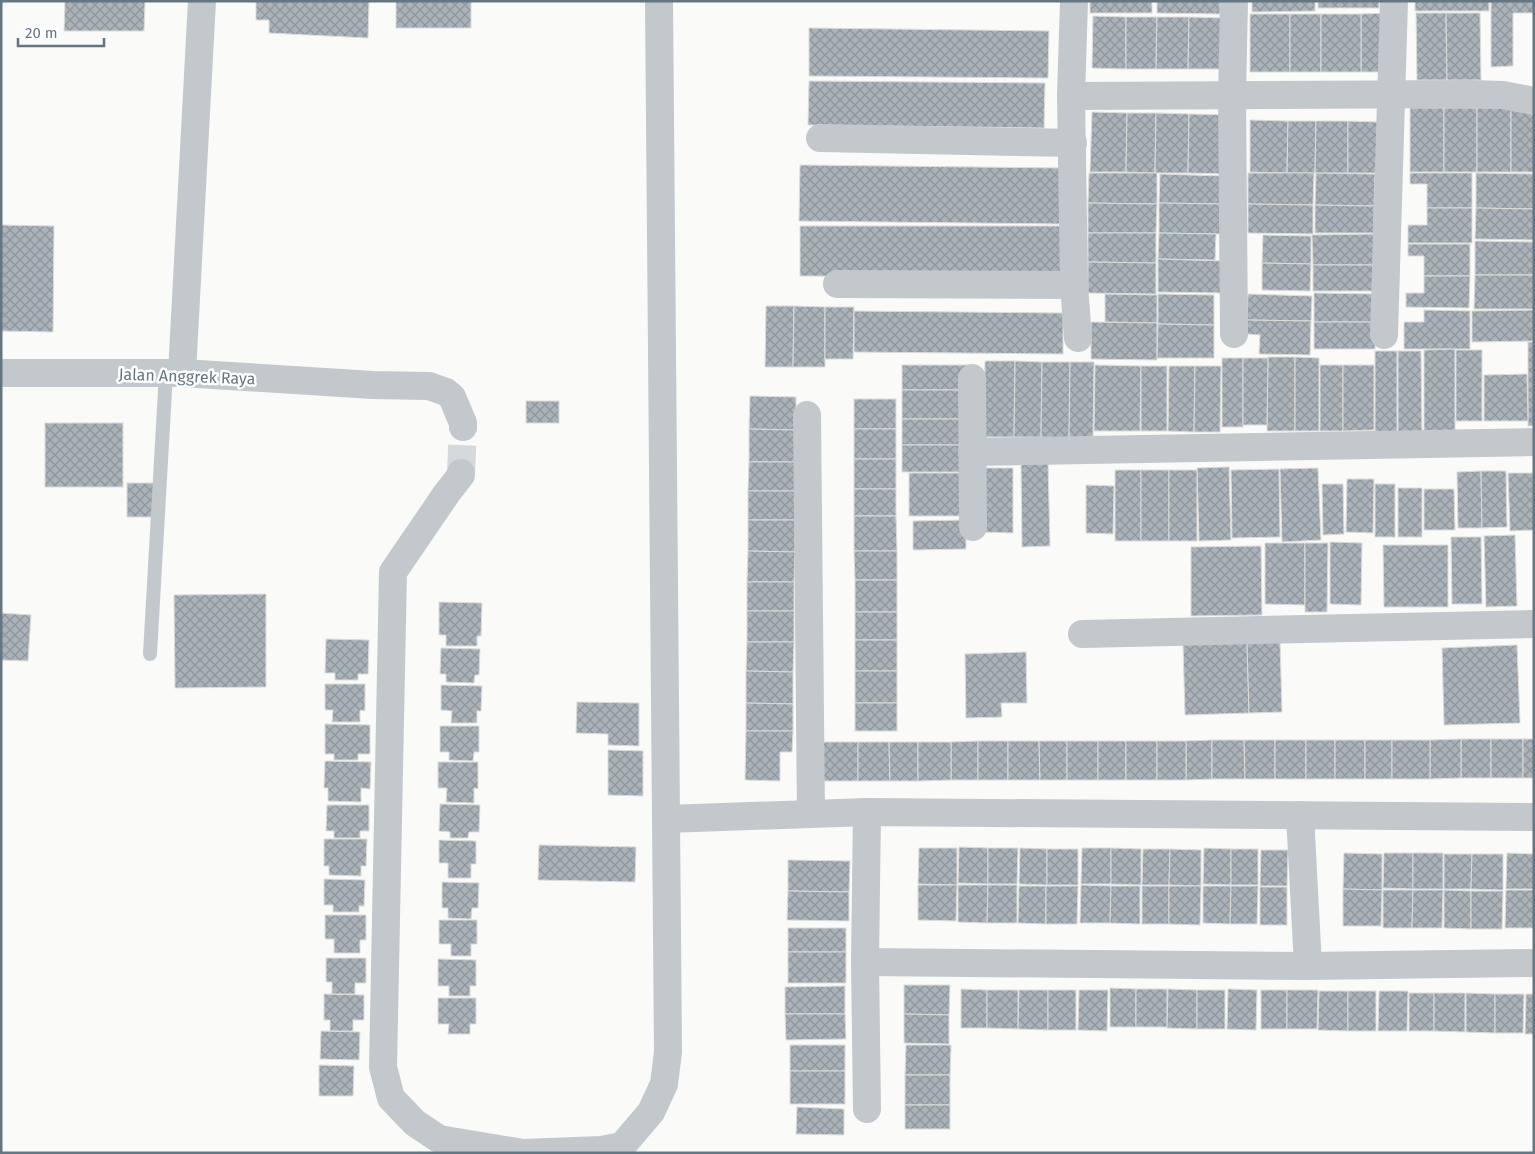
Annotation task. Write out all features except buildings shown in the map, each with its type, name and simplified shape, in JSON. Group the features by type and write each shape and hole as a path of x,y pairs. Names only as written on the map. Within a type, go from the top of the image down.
{"street":[{"path":"174,373 202,1"},
{"path":"461,473 393,572 383,1067 391,1098 415,1123 439,1139 523,1153 601,1150 622,1146 651,1112 664,1084 668,1052 659,1"},
{"path":"1074,1 1071,96 1074,285 1078,338"},
{"path":"1234,1 1232,96 1234,334"},
{"path":"1384,335 1394,1"},
{"path":"1071,96 1503,95 1534,101"},
{"path":"820,138 1073,143"},
{"path":"837,284 1074,285"},
{"name":"Jalan Anggrek Raya","path":"1,373 174,373 373,385 429,386 446,392 452,397 463,427"},
{"path":"972,378 973,527"},
{"path":"807,415 811,814"},
{"path":"972,452 1534,442"},
{"path":"1082,634 1534,624"},
{"path":"667,819 866,812 1534,817"},
{"path":"866,812 866,1109"},
{"path":"1300,815 1308,966"},
{"path":"865,962 1308,966 1534,963"}],"lane":[{"path":"150,654 174,373"}],"tunnel":[{"path":"461,473 463,427"}]}
